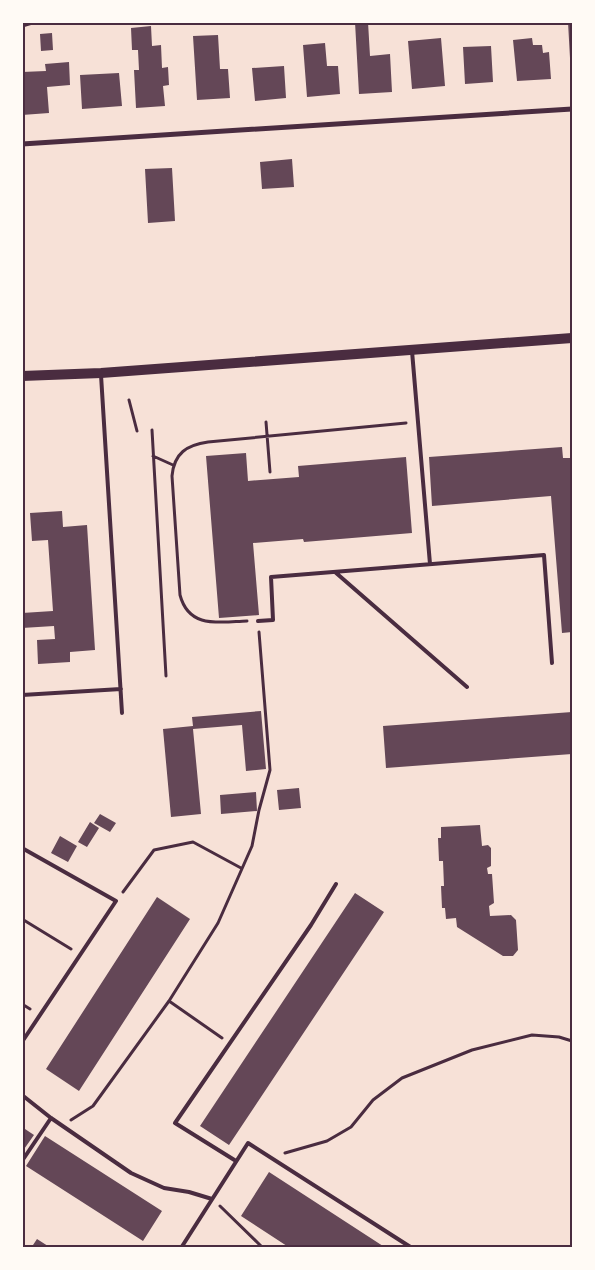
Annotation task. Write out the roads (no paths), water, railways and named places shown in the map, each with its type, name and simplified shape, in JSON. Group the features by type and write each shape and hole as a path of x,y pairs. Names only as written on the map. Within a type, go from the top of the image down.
{"main road":[{"path":"22,376 101,373 572,338"}],"street":[{"path":"22,25 32,22"},
{"path":"22,144 572,109"}],"lane":[{"path":"412,349 430,564"},
{"path":"101,373 122,713"},
{"path":"258,621 273,620 271,577 544,555 552,663"},
{"path":"336,572 467,687"},
{"path":"22,695 121,689"},
{"path":"22,848 116,901 22,1042"},
{"path":"236,1161 175,1123 336,884"},
{"path":"22,1095 51,1118 131,1173 164,1188 189,1192 212,1199"},
{"path":"22,1161 51,1118"},
{"path":"181,1248 248,1143 412,1248"}]}
